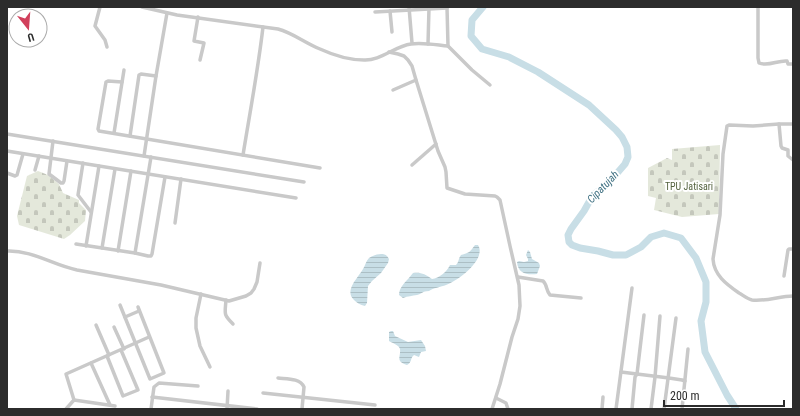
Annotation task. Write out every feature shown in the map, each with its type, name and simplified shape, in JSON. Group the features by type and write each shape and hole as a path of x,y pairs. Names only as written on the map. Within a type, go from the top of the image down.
{"street":[{"path":"100,7 95,26 105,40 107,47"},
{"path":"142,7 167,13 273,28 285,31 319,49 340,56 364,60 376,58 412,43 448,46 464,63 490,85"},
{"path":"758,7 759,63 767,64 787,61 788,64 793,64"},
{"path":"428,44 429,8"},
{"path":"375,12 447,8 448,46"},
{"path":"409,9 412,43"},
{"path":"390,11 392,32"},
{"path":"144,156 167,13"},
{"path":"198,17 194,41 204,43 200,60"},
{"path":"243,155 258,71 264,27"},
{"path":"388,52 398,54 408,60 412,66 445,168 447,188 465,194 494,196 500,200 518,277 520,314 492,409"},
{"path":"114,133 124,70"},
{"path":"130,136 139,75 156,76"},
{"path":"393,90 416,80"},
{"path":"122,82 106,82 98,130 320,168"},
{"path":"779,124 781,146 782,148 788,150 788,156 793,160"},
{"path":"793,124 727,126 723,154 720,215 713,259 714,267 722,280 747,298 755,300 793,296"},
{"path":"7,134 304,182"},
{"path":"53,141 49,174 62,183 64,180 67,161"},
{"path":"412,165 436,144"},
{"path":"7,151 296,198"},
{"path":"7,173 16,176 23,154"},
{"path":"35,170 39,156"},
{"path":"135,253 151,157"},
{"path":"83,163 78,195 91,212"},
{"path":"86,246 99,166"},
{"path":"102,248 115,169"},
{"path":"118,251 132,171"},
{"path":"76,244 148,256 152,255 165,177"},
{"path":"175,224 181,179"},
{"path":"784,276 788,250 793,249"},
{"path":"7,251 29,253 72,269 161,285 229,301 242,298 251,293 257,282 260,263"},
{"path":"518,277 543,280 550,295 581,298"},
{"path":"616,409 632,288"},
{"path":"201,294 196,318 196,328 200,346 210,367"},
{"path":"226,300 225,315 233,324"},
{"path":"120,305 150,379 164,373 138,307"},
{"path":"125,318 139,312"},
{"path":"632,409 644,314"},
{"path":"651,409 660,316"},
{"path":"664,409 676,318"},
{"path":"96,325 124,396 138,390 114,327"},
{"path":"74,400 66,374 150,337"},
{"path":"682,409 688,349"},
{"path":"91,363 110,405"},
{"path":"621,372 685,381"},
{"path":"278,378 299,381 303,384 302,409"},
{"path":"151,409 154,387 159,383 198,386"},
{"path":"227,407 228,391"},
{"path":"263,393 375,405"},
{"path":"152,397 227,407 257,409"},
{"path":"602,409 604,397"},
{"path":"496,398 506,402 508,409"},
{"path":"74,400 115,406"},
{"path":"66,409 74,400"}],"green space":[{"name":"TPU Jatisari","path":"720,145 719,214 682,217 654,210 656,198 648,196 648,168 667,158 672,160 672,149"},
{"path":"38,171 48,175 59,184 63,193 79,200 79,203 86,210 85,221 64,239 19,225 17,216 27,176"}],"water":[{"path":"475,245 478,245 480,251 475,263 464,274 451,283 417,295 403,298 399,295 402,286 413,273 423,274 432,279 437,277 445,272 450,265 456,265 461,255 469,252"},
{"path":"528,250 532,259 539,263 540,266 537,274 524,273 519,269 517,262 528,261 526,255"},
{"path":"381,254 385,255 389,259 388,263 381,273 368,286 367,303 365,306 359,304 351,296 351,288 369,258"},
{"path":"393,331 395,336 408,342 421,340 426,351 421,352 419,357 414,355 410,363 407,365 401,362 399,358 400,349 397,345 389,341 389,332"}],"waterway":[{"name":"Cipatujah","path":"483,7 472,20 471,36 482,49 509,57 538,72 589,105 616,130 622,137 627,147 628,157 625,164 606,186 593,195 571,229 568,235 569,242 580,248 613,255 626,255 641,247 651,237 664,233 681,238 696,258 706,282 706,302 701,321 705,352 727,395 736,409"}]}
